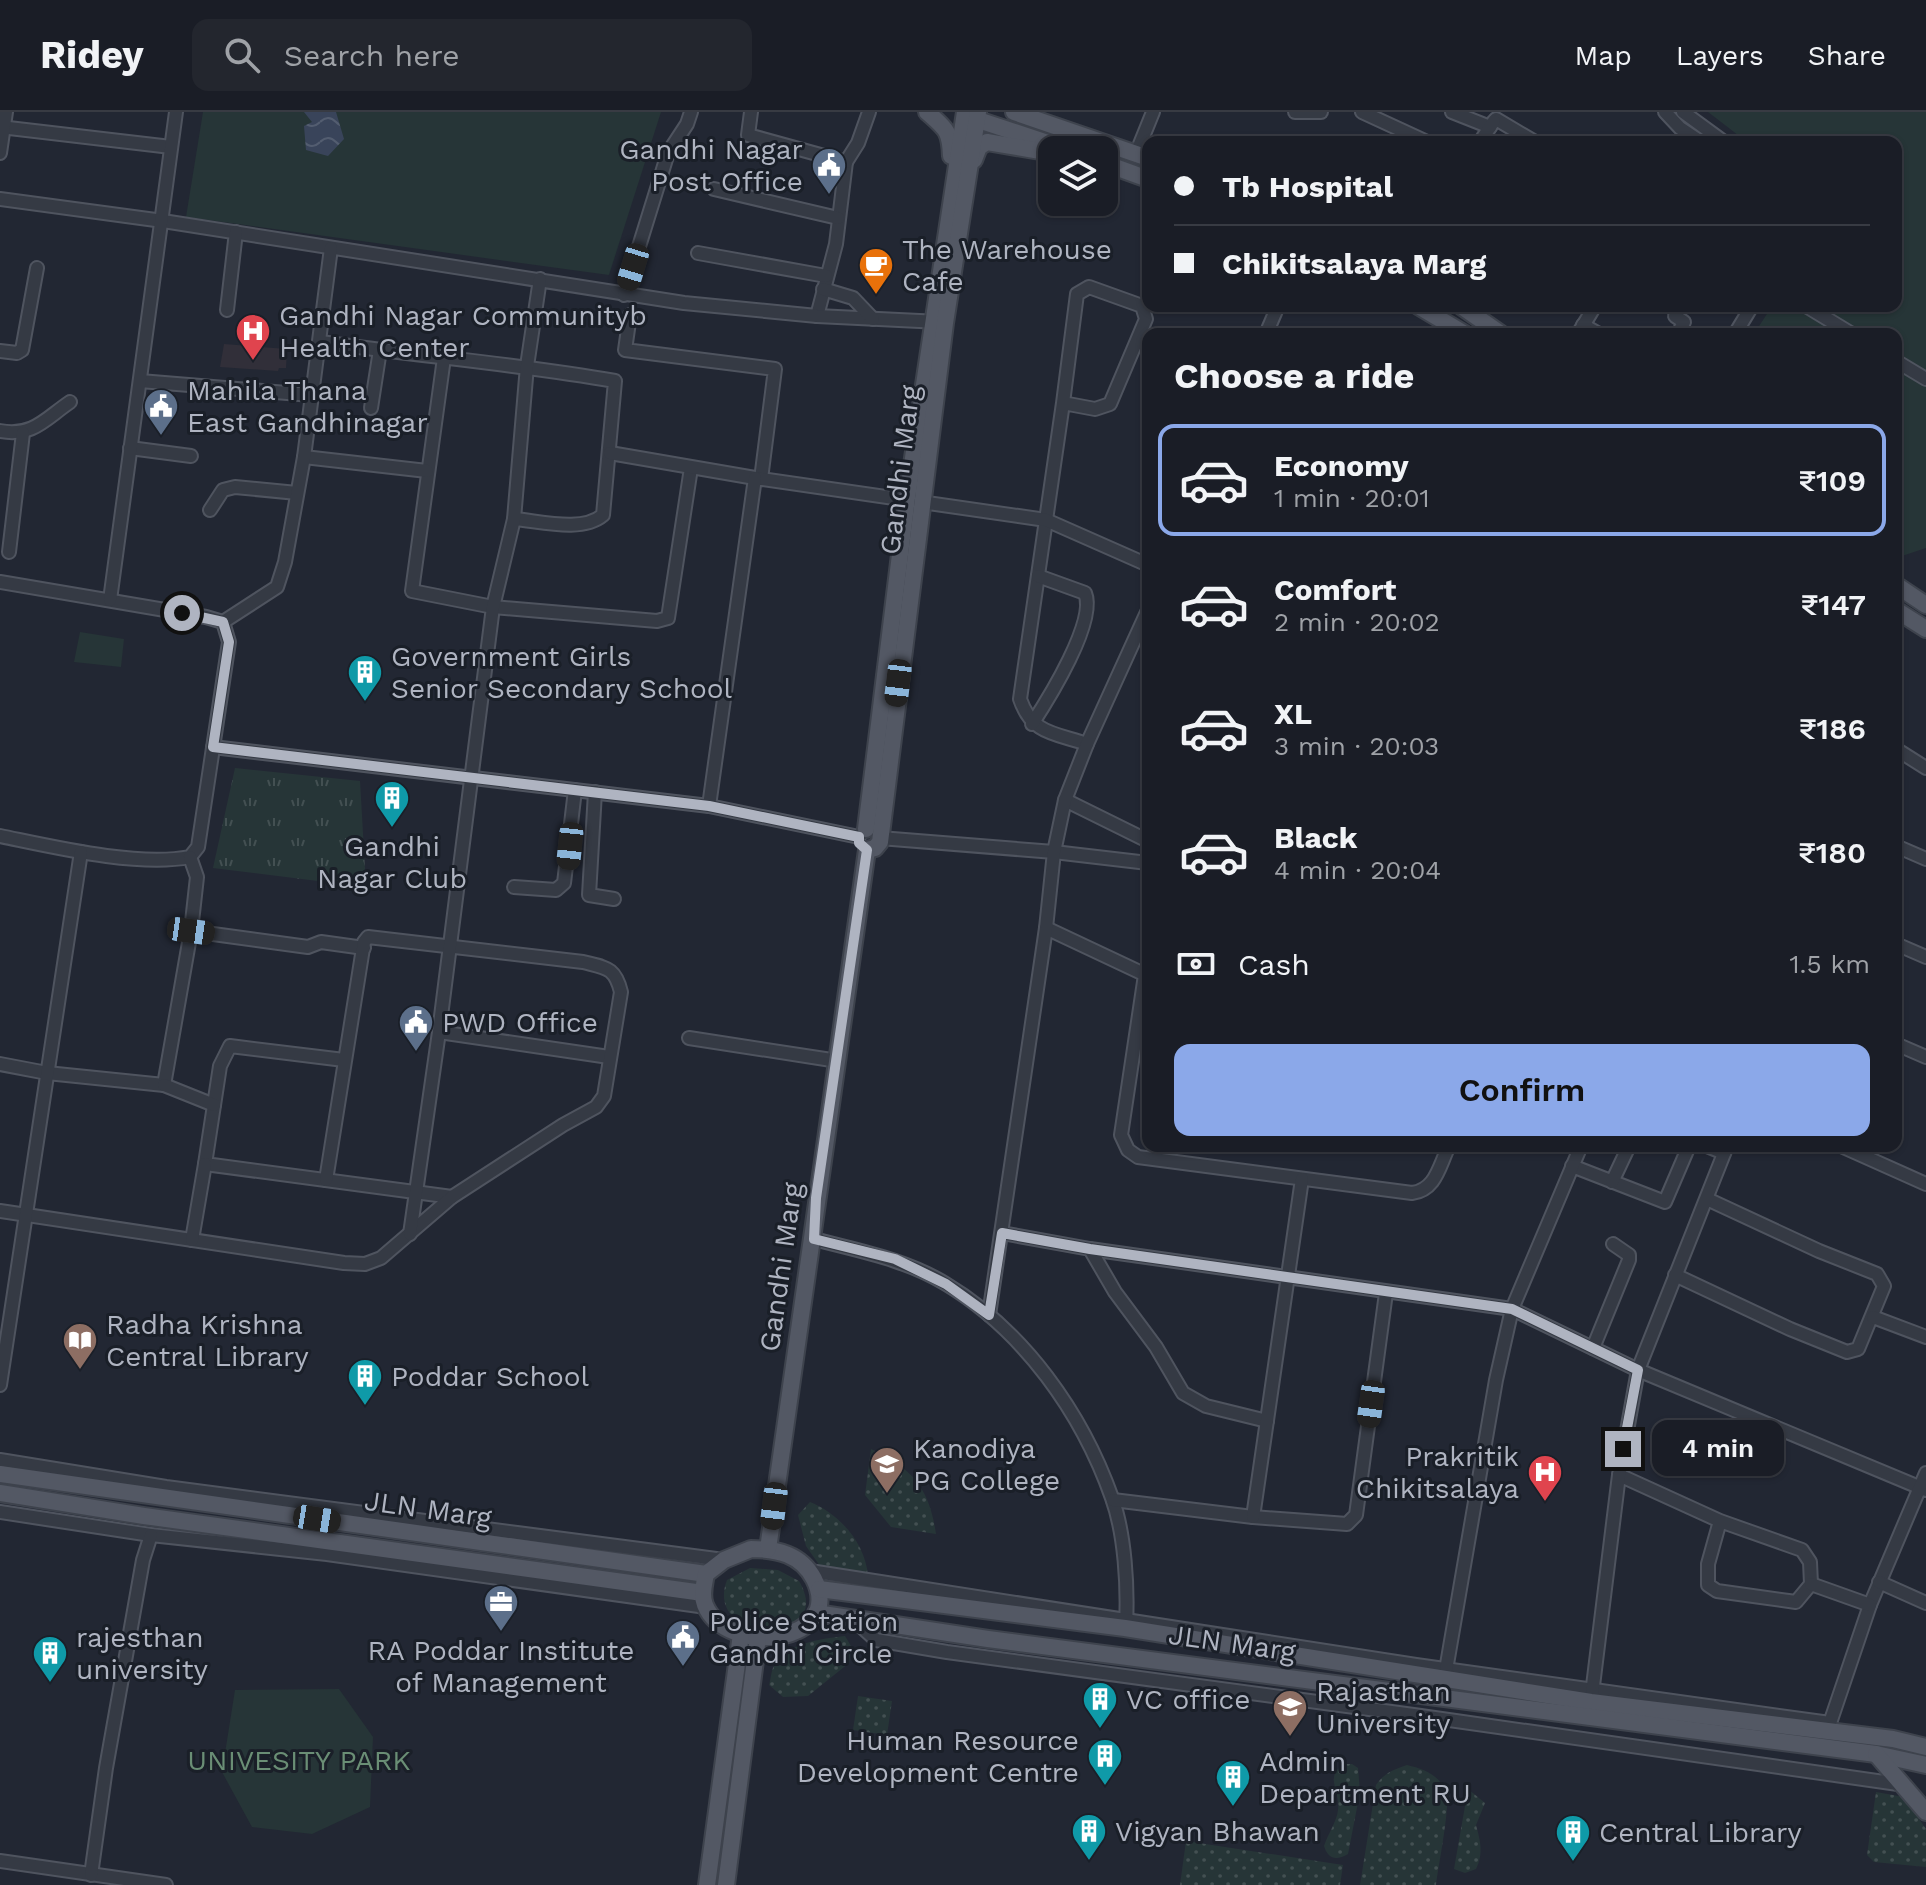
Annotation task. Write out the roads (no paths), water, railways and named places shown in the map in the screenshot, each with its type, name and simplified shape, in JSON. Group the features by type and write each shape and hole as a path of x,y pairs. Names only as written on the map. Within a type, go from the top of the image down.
{"main road":[{"path":"927,112 950,135 949,210 940,322"},
{"path":"1014,112 1142,156"},
{"path":"949,210 968,114"},
{"path":"968,114 1038,139"},
{"path":"940,322 969,170 968,114"},
{"path":"969,170 979,147 987,142 1038,151"},
{"path":"1118,168 1142,177"},
{"path":"1428,312 1455,328"},
{"path":"1470,312 1492,328"},
{"name":"Gandhi Marg","path":"768,1549 814,1239 816,1198 870,838 940,322"},
{"path":"1902,589 1926,605"},
{"path":"1902,614 1926,629"},
{"name":"JLN Marg","path":"0,1474 706,1574"},
{"name":"JLN Marg","path":"0,1493 704,1600"},
{"path":"751,1549 768,1549 801,1562 810,1571 819,1589 820,1602 816,1613 787,1636 741,1634 721,1623 704,1600 706,1574 724,1560 751,1549"},
{"name":"JLN Marg","path":"819,1589 1126,1624 1445,1675 1827,1726 1926,1747"},
{"name":"JLN Marg","path":"816,1613 988,1639 1876,1754 1926,1765"},
{"path":"707,1885 741,1634"},
{"path":"726,1885 758,1637"},
{"path":"1827,1726 1926,1735"},
{"path":"1876,1754 1926,1812"}],"street":[{"path":"0,153 6,112"},
{"path":"110,600 176,112"},
{"path":"624,295 668,153 691,112"},
{"path":"751,112 748,135 846,162"},
{"path":"817,316 836,244 846,162 858,143 869,112"},
{"path":"1147,136 1153,112"},
{"path":"1295,112 1321,112"},
{"path":"1362,112 1414,136"},
{"path":"1452,112 1495,119 1525,136"},
{"path":"1665,112 1692,136"},
{"path":"1683,112 1716,136"},
{"path":"1484,136 1495,119"},
{"path":"2,127 171,147"},
{"path":"714,189 838,218"},
{"path":"0,199 236,232 624,295 817,316 940,322"},
{"path":"227,310 236,232"},
{"path":"0,582 223,622 277,587 285,562 304,457 331,248"},
{"path":"698,253 824,283 853,298 873,319"},
{"path":"0,351 17,353 22,350 37,268"},
{"path":"410,1234 493,607 514,519 527,366 540,279"},
{"path":"1087,744 1032,724 1025,716 1020,699 1077,294 1089,287 1142,306"},
{"path":"1816,312 1842,328"},
{"path":"630,315 625,350 775,369 776,374 709,806"},
{"path":"1675,316 1684,322 1681,328"},
{"path":"1063,403 1095,409 1110,404 1142,328"},
{"path":"321,342 527,366 615,381 603,515 595,522 584,525 514,519"},
{"path":"371,408 380,350"},
{"path":"444,358 412,591 493,607 657,621 668,618 691,468"},
{"path":"1902,365 1926,379"},
{"path":"140,381 311,395"},
{"path":"0,431 23,433 37,427 70,402"},
{"path":"9,552 23,433"},
{"path":"130,448 191,456"},
{"path":"610,453 691,468 1046,520 1142,562"},
{"path":"304,457 427,471"},
{"path":"210,510 223,490 235,487 297,493"},
{"path":"1032,724 1059,682 1088,610 1085,593 1038,576"},
{"path":"0,836 81,852 170,861 190,857 198,847 229,642 223,622"},
{"path":"989,1315 1046,928 1054,852 1065,800 1142,623"},
{"path":"213,747 709,806 870,838 1054,852 1142,862"},
{"path":"1902,753 1926,768"},
{"path":"514,887 556,890 564,883 575,790"},
{"path":"595,792 589,895 614,899"},
{"path":"1065,800 1142,838"},
{"path":"1902,849 1926,859"},
{"path":"0,1385 81,852"},
{"path":"164,1085 191,931 197,877 190,857"},
{"path":"1046,928 1142,973"},
{"path":"191,931 308,947 321,942 364,948"},
{"path":"0,1211 344,1263 365,1264 381,1258 452,1197 596,1107 604,1096 621,992 617,976 609,969 583,962 368,937 344,1060 326,1180"},
{"path":"1902,947 1926,957"},
{"path":"1142,1006 1121,1135 1128,1150 1138,1157 1412,1193 1424,1191 1431,1184 1446,1152"},
{"path":"439,1032 609,1057"},
{"path":"689,1038 838,1061"},
{"path":"192,1240 220,1066 230,1046 344,1060"},
{"path":"1902,1047 1926,1057"},
{"path":"0,1064 47,1073 164,1085 214,1105"},
{"path":"1441,1699 1496,1380 1512,1309 1578,1152"},
{"path":"1612,1182 1626,1152"},
{"path":"1572,1166 1665,1202 1686,1152"},
{"path":"1592,1695 1619,1475 1638,1370 1725,1152"},
{"path":"1854,1152 1926,1184"},
{"path":"205,1164 452,1197"},
{"path":"1253,1517 1302,1179"},
{"path":"1675,1275 1847,1352 1858,1349 1873,1317 1884,1286 1877,1274 1707,1199"},
{"path":"1002,1233 1090,1249 1512,1309 1638,1370 1923,1489"},
{"path":"810,1571 1126,1624 1123,1555 1113,1500 1061,1396 1024,1348 989,1315 946,1284 895,1259 814,1239"},
{"path":"1593,1348 1629,1260 1629,1255 1613,1244"},
{"path":"1090,1249 1183,1393 1206,1406 1267,1421"},
{"path":"1113,1500 1253,1517 1347,1524 1356,1515 1386,1293"},
{"path":"1873,1317 1926,1337"},
{"path":"0,1460 166,1487 724,1560"},
{"path":"1827,1726 1879,1582 1923,1489 1926,1473"},
{"path":"1619,1475 1720,1521 1802,1550 1810,1562 1811,1584 1796,1602 1717,1591 1708,1585 1708,1564 1720,1521"},
{"path":"0,1512 151,1535 704,1600"},
{"path":"91,1875 106,1768 143,1560 151,1535"},
{"path":"1879,1582 1926,1603"},
{"path":"1811,1584 1870,1605"},
{"path":"852,1618 876,1640 947,1652 1905,1785"},
{"path":"0,1861 64,1878 91,1875 166,1885"}],"water":[{"path":"304,112 336,112 344,139 328,156 306,150 304,126 312,122"}],"place":[{"name":"Gandhi Nagar Post Office","path":"829,196"},
{"name":"The Warehouse Cafe","path":"876,296"},
{"name":"Gandhi Nagar Communityb Health Center","path":"253,362"},
{"name":"Mahila Thana East Gandhinagar","path":"161,437"},
{"name":"Government Girls Senior Secondary School","path":"365,703"},
{"name":"Gandhi Nagar Club","path":"392,829"},
{"name":"PWD Office","path":"416,1053"},
{"name":"Radha Krishna Central Library","path":"80,1371"},
{"name":"Poddar School","path":"365,1407"},
{"name":"Kanodiya PG College","path":"887,1495"},
{"name":"Prakritik Chikitsalaya","path":"1545,1503"},
{"name":"RA Poddar Institute of Management","path":"501,1633"},
{"name":"Police Station Gandhi Circle","path":"683,1668"},
{"name":"rajesthan university","path":"50,1684"},
{"name":"VC office","path":"1100,1730"},
{"name":"Rajasthan University","path":"1290,1738"},
{"name":"Human Resource Development Centre","path":"1105,1787"},
{"name":"Admin Department RU","path":"1233,1808"},
{"name":"Vigyan Bhawan","path":"1089,1862"},
{"name":"Central Library","path":"1573,1863"}],"park label":[{"name":"UNIVESITY PARK","path":"299,1760"}]}
